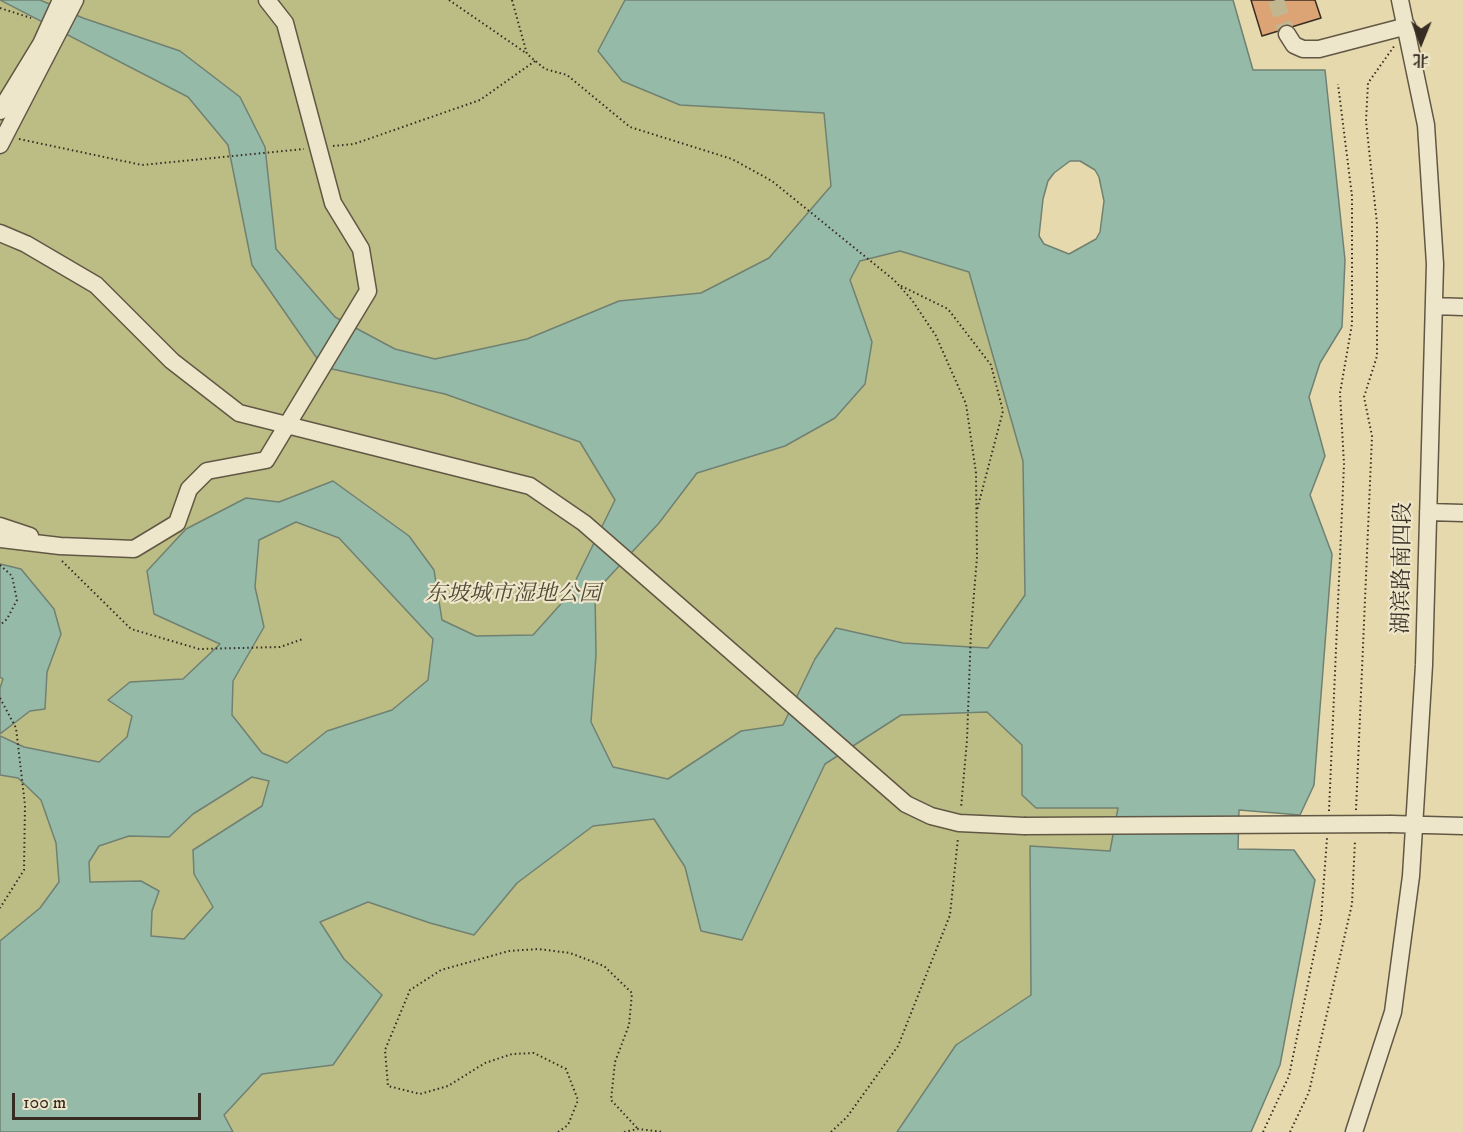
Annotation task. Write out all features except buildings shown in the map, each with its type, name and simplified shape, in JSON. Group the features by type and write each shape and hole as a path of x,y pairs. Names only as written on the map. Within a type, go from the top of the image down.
{"street":[{"path":"3,141 46,47 61,0"},
{"path":"0,111 46,47 75,0"},
{"path":"0,539 56,552 134,549 177,523 189,489 207,471 266,460 290,425 368,291 361,249 333,202 285,22 267,0"},
{"name":"湖滨路南四段","path":"1354,1132 1393,1012 1411,876 1425,665 1435,264 1426,125 1401,28 1400,0"},
{"path":"1287,34 1294,45 1303,49 1319,49 1401,28"},
{"path":"0,233 26,244 96,285 172,361 239,413 530,486 585,523 906,804 931,816 959,823 1024,826 1391,824 1463,826"},
{"path":"1434,306 1463,307"},
{"path":"1428,512 1463,513"},
{"path":"0,526 56,552"}],"path":[{"path":"449,0 545,69 567,75 630,127 732,159 772,181 899,285 948,309 991,364 1003,411 976,513"},
{"path":"512,0 527,54"},
{"path":"0,8 31,18"},
{"path":"1356,810 1372,436 1364,397 1377,356 1377,224 1366,121 1368,83 1398,41 1401,28"},
{"path":"3,141 142,165 354,144 480,100 535,61"},
{"path":"1329,817 1344,464 1340,393 1352,324 1352,196 1338,84"},
{"path":"831,1132 847,1117 898,1046 950,915 967,740 976,473 966,404 936,336 899,285"},
{"path":"56,552 62,562 131,629 199,649 280,647 303,639"},
{"path":"0,565 12,576 17,600 7,619 0,625"},
{"path":"0,698 16,728 25,805 24,870 0,908"},
{"path":"1263,1132 1289,1076 1321,920 1328,828"},
{"path":"1290,1132 1309,1092 1352,904 1355,834"},
{"path":"558,1132 568,1125 578,1100 566,1069 534,1053 512,1054 485,1064 448,1086 420,1094 388,1086 384,1050 410,990 441,970 509,951 538,949 570,953 604,966 632,993 629,1025 615,1062 611,1100 638,1129"},
{"path":"624,1132 638,1129 664,1132"}],"green space":[{"name":"东坡城市湿地公园","path":"0,0 625,0 598,51 680,105 825,113 969,272 1023,461 1025,595 1036,808 1118,808 1110,852 1030,846 1031,995 956,1045 897,1132 0,1132"}],"shaded area":[{"path":"0,0 40,0 83,18 180,51 240,97 265,147 276,249 335,317 395,349 435,359 527,339 619,301 701,293 769,258 831,186 824,113 680,105 622,81 598,51 625,0 1233,0 1253,70 1325,70 1345,260 1342,327 1320,363 1309,397 1325,456 1310,495 1332,554 1314,785 1300,815 1239,810 1238,849 1294,850 1315,880 1280,1065 1251,1132 897,1132 956,1045 1031,995 1030,846 1110,851 1118,808 1036,808 1022,795 1022,745 987,712 901,715 825,764 742,940 701,931 685,867 654,819 593,826 517,883 474,935 368,902 320,922 344,959 382,995 333,1065 262,1074 224,1115 233,1132 0,1132 0,941 40,908 59,882 56,843 41,800 18,778 0,775 0,736 24,747 99,762 127,737 132,716 108,700 130,682 183,679 220,644 154,614 147,571 186,529 246,498 279,502 333,481 409,536 434,570 442,620 476,636 533,635 568,596 615,500 580,442 445,394 323,367 252,265 228,145 188,97","holes":["1070,161 1080,161 1095,170 1099,177 1104,201 1100,232 1096,239 1069,254 1044,244 1039,236 1043,199 1048,181 1054,173","900,251 969,272 1023,461 1025,595 988,648 903,643 836,628 815,659 783,725 741,731 668,779 613,767 591,722 596,655 595,592 659,523 697,473 785,446 835,418 865,384 872,342 850,280 860,261","296,522 339,538 433,639 428,680 392,710 327,731 287,763 262,753 232,715 233,681 264,627 255,587 259,540","252,777 269,781 262,806 193,850 194,874 213,907 184,939 151,936 152,911 159,891 141,881 90,882 89,862 99,846 129,836 169,837 193,814"]},
{"path":"0,564 21,569 54,609 61,634 47,672 45,709 30,711 0,734 0,688 3,679 0,677"}],"tunnel":[{"path":"1276,0 1287,34"}]}
